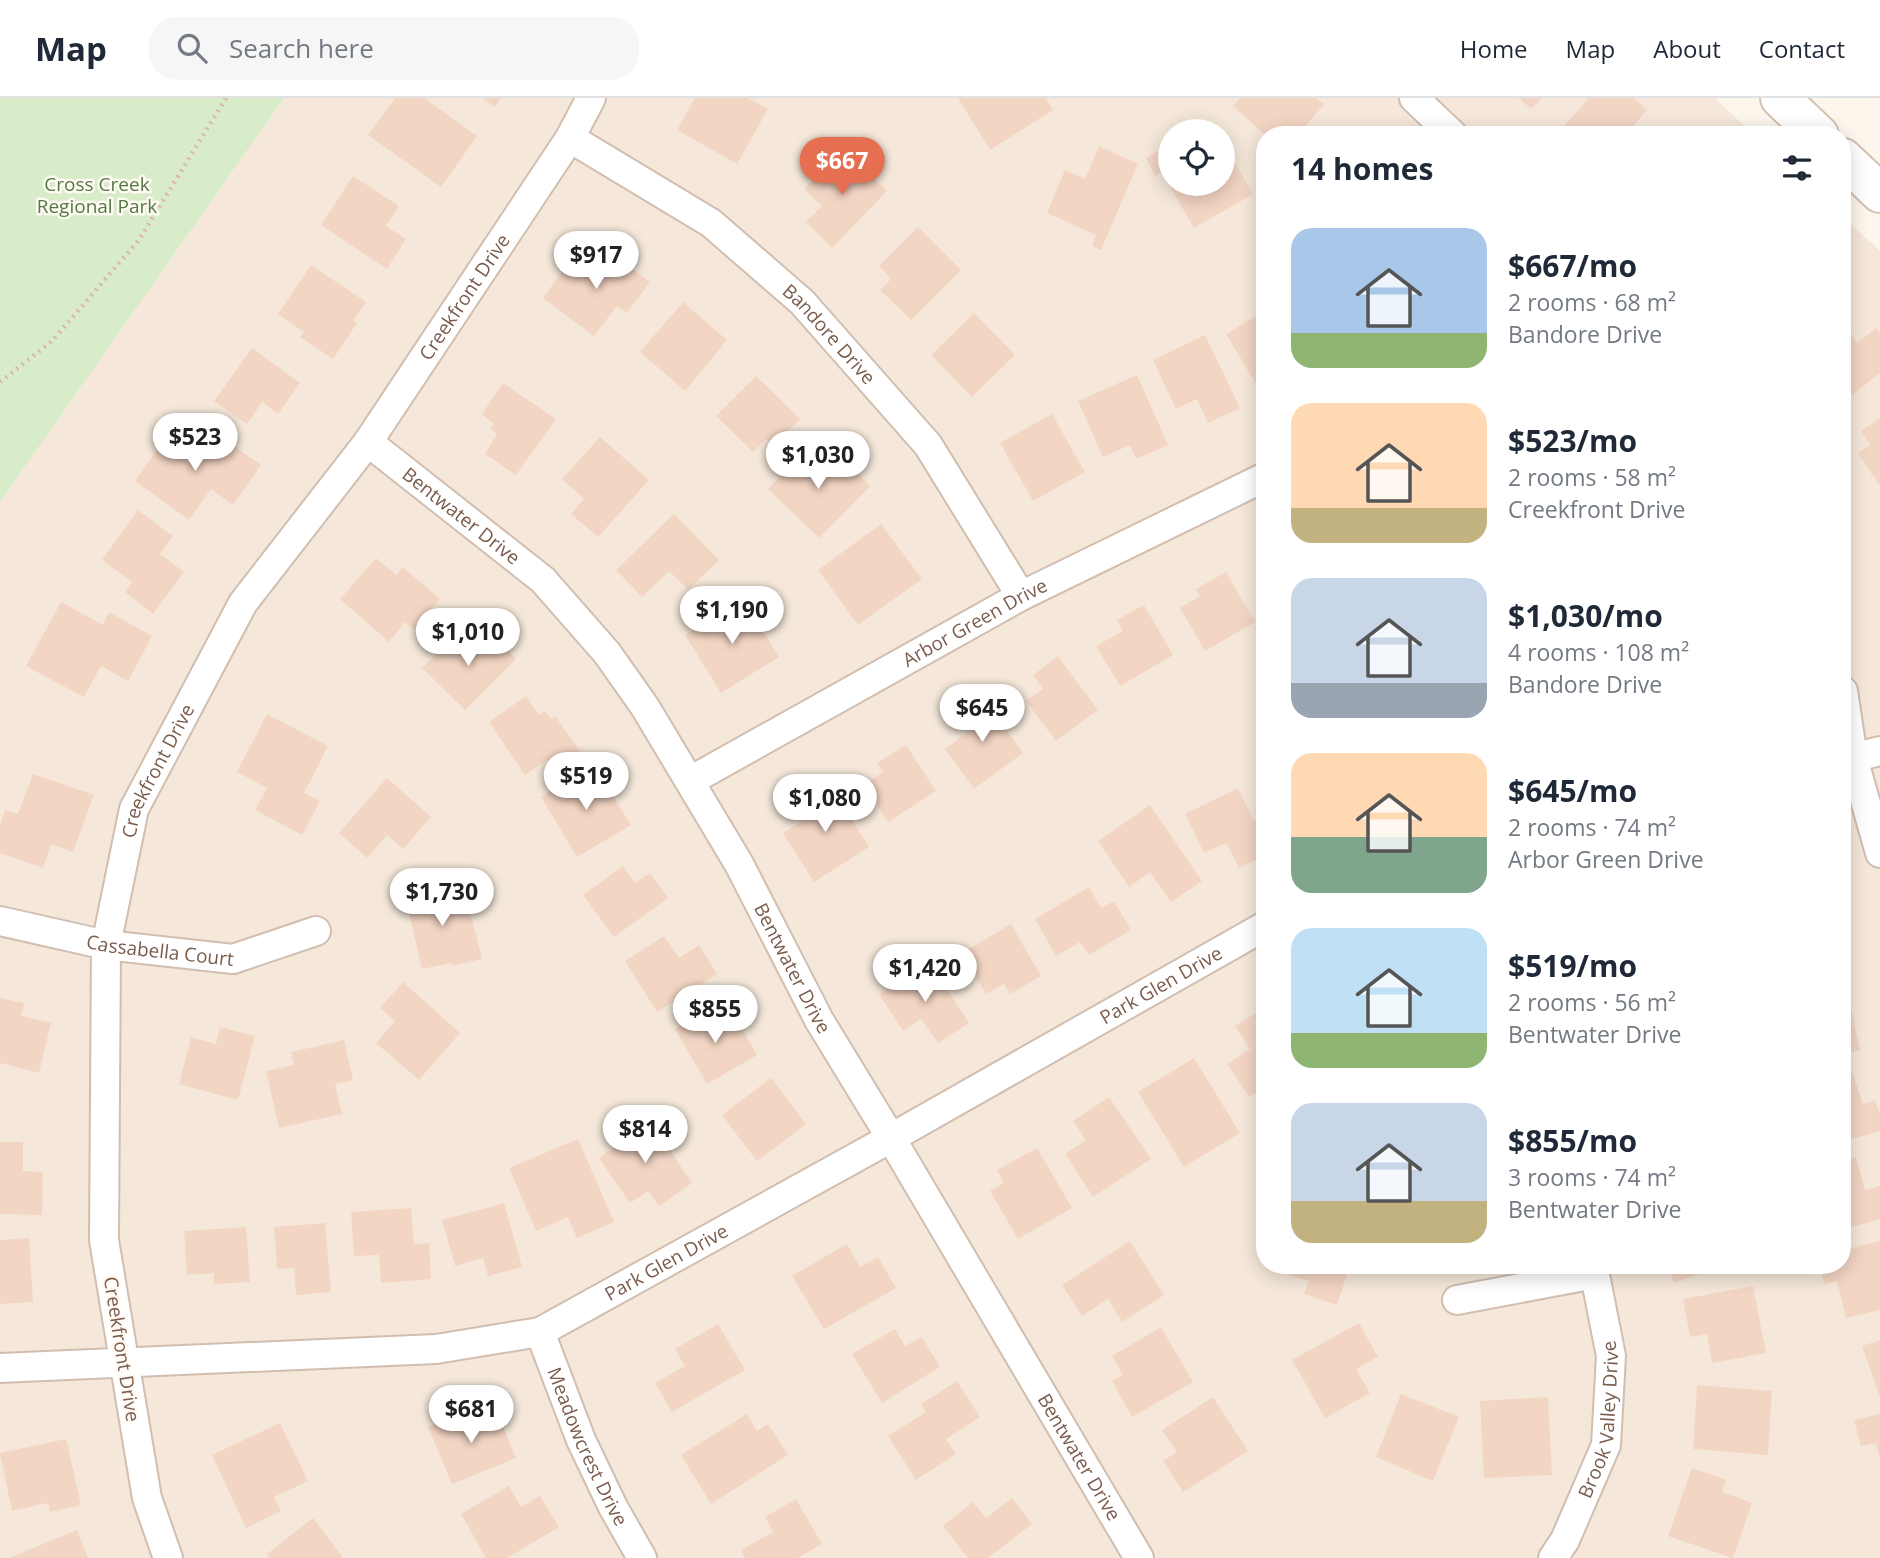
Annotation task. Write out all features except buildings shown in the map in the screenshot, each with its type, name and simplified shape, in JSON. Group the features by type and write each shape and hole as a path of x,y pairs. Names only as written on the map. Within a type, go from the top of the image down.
{"main road":[{"path":"1780,98 1810,126"},
{"path":"1851,166 1880,193"}],"street":[{"name":"Creekfront Drive","path":"168,1558 147,1499 104,1240 106,945 134,808 243,603 368,442 570,138 591,98"},
{"path":"1414,98 1444,126"},
{"name":"Bandore Drive","path":"570,138 711,223 802,302 928,445 1021,596"},
{"name":"Bentwater Drive","path":"368,442 543,580 607,653 645,707 739,864 819,1020 1139,1558"},
{"name":"Arbor Green Drive","path":"690,782 1021,596 1256,481"},
{"path":"1851,758 1880,751"},
{"path":"1851,768 1880,853"},
{"name":"Cassabella Court","path":"0,921 106,945 233,959 316,931"},
{"name":"Park Glen Drive","path":"0,1368 436,1349 540,1332 891,1138 1256,931"},
{"name":"Brook Valley Drive","path":"1457,1300 1572,1274"},
{"name":"Brook Valley Drive","path":"1553,1558 1565,1540 1606,1446 1611,1356 1595,1274"},
{"name":"Meadowcrest Drive","path":"540,1332 581,1440 613,1507 642,1558"}],"path":[{"path":"0,382 52,341 139,240 226,98"}],"shaded area":[{"path":"284,98 1715,98 1745,126 1256,126 1256,1274 1851,1274 1851,224 1880,251 1880,1558 0,1558 0,502"}],"green space":[{"name":"Cross Creek Regional Park","path":"0,98 284,98 0,502"}]}
